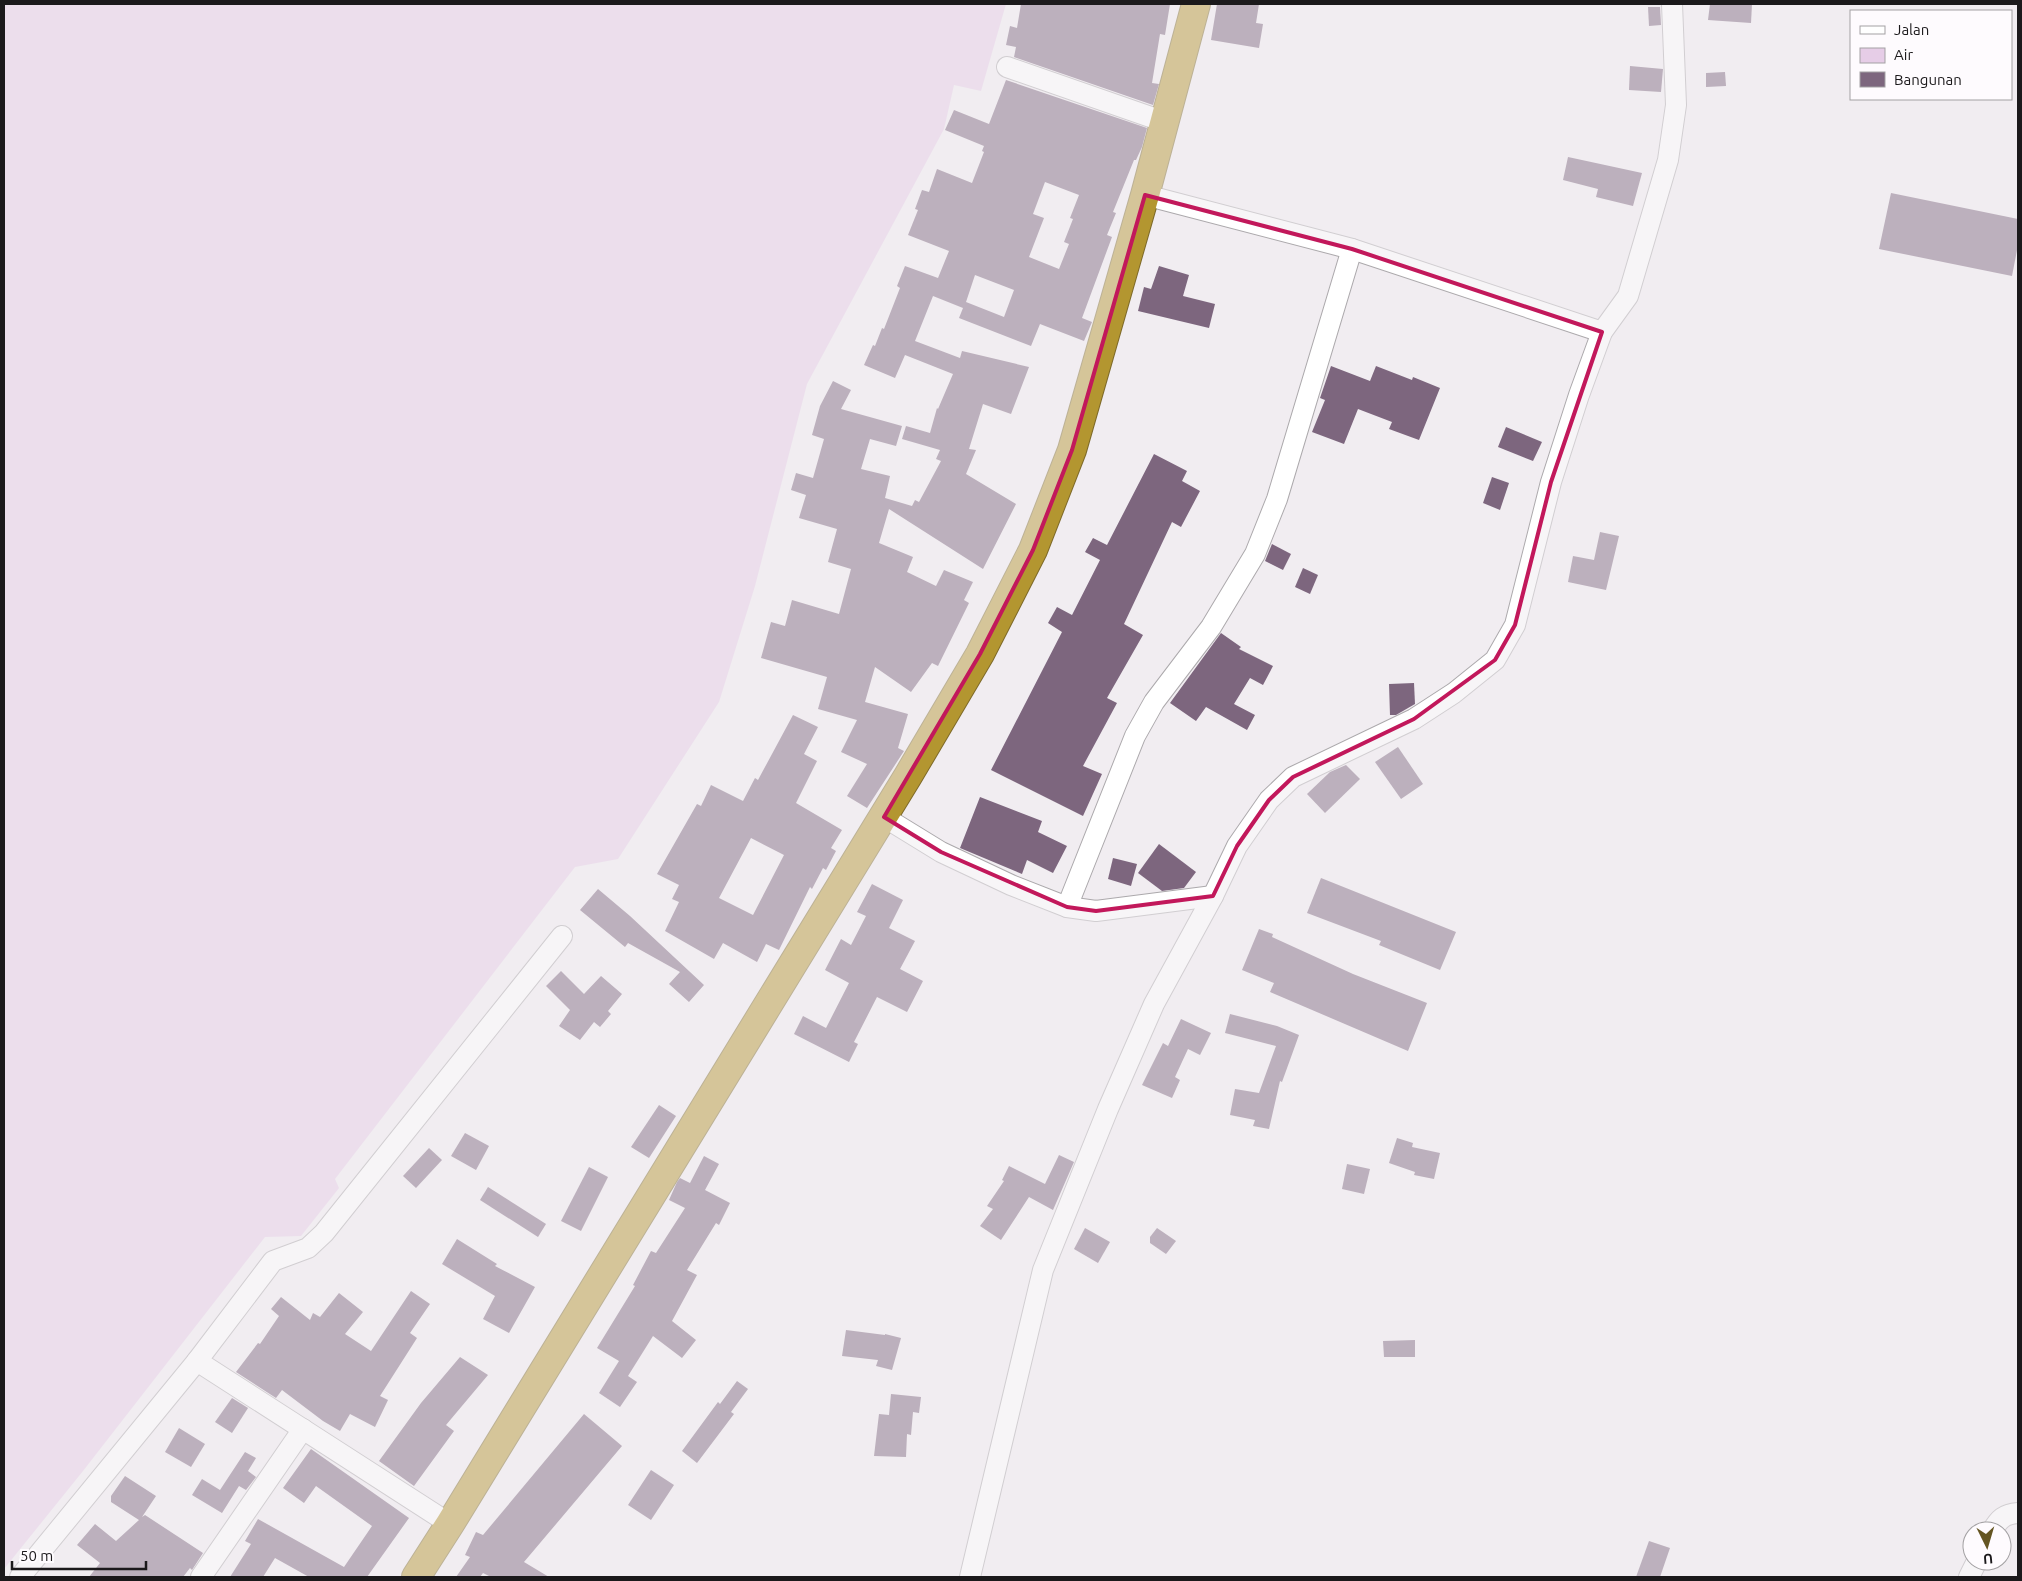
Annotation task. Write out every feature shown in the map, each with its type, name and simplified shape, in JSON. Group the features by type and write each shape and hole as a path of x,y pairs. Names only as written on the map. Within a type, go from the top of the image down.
{"highway":[{"path":"416,1577 884,817 980,654 1033,550 1072,450 1145,195 1196,4"}],"street":[{"path":"970,1577 1043,1270 1108,1109 1154,1004 1213,896 1237,846 1269,800 1293,777 1414,719 1454,693 1495,660 1515,625 1551,482 1579,395 1602,332 1628,296 1668,160 1676,106 1672,4"},
{"path":"1007,67 1165,122"},
{"path":"1145,195 1352,249 1602,332"},
{"path":"1067,907 1135,736 1154,702 1211,627 1255,554 1277,499 1352,249"},
{"path":"884,817 941,852 1011,885 1067,907 1096,911 1213,896"},
{"path":"23,1576 197,1361 273,1261 308,1248 324,1233 562,936"},
{"path":"197,1361 450,1524"},
{"path":"201,1577 303,1429"},
{"path":"1997,1521 2018,1513"}],"highlighted area":[{"path":"1145,195 1352,249 1602,332 1551,482 1515,625 1495,660 1414,719 1293,777 1269,800 1237,846 1213,896 1096,911 1067,907 941,852 884,817 980,654 1033,550 1072,450"}],"water":[{"path":"4,4 1006,4 981,91 954,85 944,129 807,384 755,586 719,702 618,859 575,867 335,1179 339,1188 301,1236 265,1237 83,1471 4,1569"}],"building":[{"path":"1021,4 1170,4 1165,35 1160,34 1152,83 1159,84 1153,105 1014,57 1016,47 1006,45 1010,26 1017,28"},
{"path":"1217,4 1259,4 1256,23 1263,24 1259,48 1211,40"},
{"path":"1710,4 1752,4 1751,23 1708,20"},
{"path":"1648,7 1660,7 1661,25 1649,26"},
{"path":"1630,66 1663,69 1661,92 1629,90"},
{"path":"1725,72 1726,86 1706,87 1706,73"},
{"path":"1006,80 1147,128 1142,147 1136,160 1134,160 1113,212 1116,213 1107,235 1112,237 1082,318 1092,322 1084,341 1040,324 1031,346 959,318 963,308 933,296 915,341 960,358 962,351 1029,367 1011,414 983,404 969,449 976,450 966,474 1016,504 983,569 889,509 879,543 913,557 907,572 936,586 944,570 973,582 964,600 969,603 938,666 932,663 911,692 875,667 865,702 908,714 898,748 904,751 867,808 847,796 867,764 841,752 857,720 818,709 827,677 761,658 771,622 785,626 792,600 839,614 851,569 828,562 837,529 799,518 806,495 791,490 796,473 813,478 824,439 812,435 820,406 833,381 851,390 841,409 902,426 896,446 870,439 861,469 890,476 885,498 912,506 915,500 919,502 941,461 936,459 940,450 902,439 906,426 930,433 937,408 953,374 905,355 895,378 864,365 873,345 875,346 882,328 884,329 900,288 897,286 905,266 938,278 949,251 908,235 918,210 915,209 922,190 929,192 937,169 972,183 984,152 982,151 984,146 945,130 954,110 989,124","holes":["1045,182 1079,195 1070,218 1073,219 1064,242 1069,244 1059,269 1029,257 1044,218 1033,214","975,275 1014,290 1004,317 966,302"]},
{"path":"1568,157 1642,173 1633,206 1596,197 1598,189 1563,180"},
{"path":"1891,193 2018,219 2018,245 2012,276 1879,249"},
{"path":"1159,266 1189,275 1183,296 1215,304 1209,328 1138,311 1144,287 1151,289"},
{"path":"1331,366 1370,381 1376,366 1412,380 1413,377 1440,388 1419,440 1389,429 1392,422 1358,409 1344,444 1312,432 1325,400 1320,398"},
{"path":"1506,427 1542,442 1533,461 1498,447"},
{"path":"1154,454 1187,471 1182,481 1200,491 1181,527 1172,522 1124,624 1143,635 1107,698 1117,703 1083,766 1102,774 1083,816 991,770 1062,632 1048,623 1057,607 1072,615 1100,560 1085,552 1093,538 1107,545"},
{"path":"1492,477 1509,483 1500,510 1483,503"},
{"path":"1600,532 1619,536 1606,590 1568,582 1573,556 1594,560"},
{"path":"1272,544 1291,554 1283,570 1265,561"},
{"path":"1303,568 1318,575 1310,594 1295,587"},
{"path":"1221,633 1241,647 1239,649 1273,666 1263,685 1250,678 1234,704 1255,715 1247,730 1206,707 1196,721 1170,703"},
{"path":"1414,683 1415,704 1396,715 1390,715 1389,684"},
{"path":"793,715 818,727 804,754 817,761 796,803 842,830 831,848 836,851 826,870 823,868 812,889 810,887 779,950 766,944 757,962 723,943 714,959 665,931 679,902 672,899 679,885 657,874 697,804 701,806 711,785 743,801 755,778 758,780","holes":["751,838 784,855 753,915 719,898"]},
{"path":"1398,747 1423,784 1401,799 1375,762"},
{"path":"1346,765 1360,779 1325,813 1307,794 1330,772"},
{"path":"980,797 1042,821 1038,832 1067,846 1053,873 1027,860 1022,874 960,848"},
{"path":"1159,844 1196,872 1184,888 1162,891 1138,873"},
{"path":"1113,858 1137,864 1131,886 1108,879"},
{"path":"1321,878 1456,932 1440,970 1379,945 1381,941 1307,913"},
{"path":"872,884 903,900 889,928 915,941 900,969 923,981 907,1012 877,997 854,1042 858,1044 849,1062 794,1034 803,1016 826,1028 849,983 825,970 841,939 851,945 866,916 857,912"},
{"path":"598,889 704,985 689,1002 669,984 680,972 628,943 625,947 580,910"},
{"path":"1259,929 1273,934 1272,937 1353,974 1427,1003 1408,1051 1270,992 1274,983 1242,970"},
{"path":"561,971 584,994 601,976 622,994 608,1011 611,1014 600,1027 594,1022 580,1040 559,1026 570,1010 546,986"},
{"path":"1230,1014 1277,1026 1299,1035 1282,1082 1280,1081 1269,1129 1253,1126 1255,1120 1230,1115 1235,1089 1259,1093 1276,1046 1225,1033"},
{"path":"1181,1019 1211,1033 1200,1055 1188,1049 1175,1077 1180,1080 1172,1098 1142,1085 1163,1043 1168,1046"},
{"path":"659,1105 676,1116 649,1158 631,1147"},
{"path":"465,1133 489,1146 476,1170 451,1156"},
{"path":"1397,1138 1413,1143 1412,1147 1440,1153 1434,1179 1414,1175 1415,1172 1389,1163"},
{"path":"429,1148 442,1160 416,1188 403,1176"},
{"path":"1059,1155 1074,1162 1053,1210 1029,1197 1001,1240 980,1226 993,1209 987,1206 1004,1181 1002,1180 1009,1166 1045,1184"},
{"path":"704,1156 719,1164 705,1190 730,1203 719,1225 716,1223 687,1270 697,1275 672,1321 696,1340 682,1358 653,1336 628,1376 637,1382 620,1407 599,1393 619,1361 597,1348 635,1286 633,1285 651,1251 656,1253 685,1208 669,1200 677,1182 680,1178 690,1183"},
{"path":"1347,1164 1370,1169 1364,1194 1342,1189"},
{"path":"589,1167 608,1177 581,1231 561,1221"},
{"path":"488,1187 546,1224 538,1237 480,1200"},
{"path":"1085,1228 1110,1242 1098,1263 1074,1249"},
{"path":"1157,1228 1176,1241 1166,1254 1150,1243 1150,1237"},
{"path":"457,1239 497,1264 495,1266 535,1287 509,1333 483,1319 495,1296 442,1264"},
{"path":"411,1291 430,1304 410,1333 417,1338 380,1396 388,1400 375,1427 350,1414 340,1431 323,1421 282,1390 276,1398 236,1372 258,1343 260,1344 279,1316 271,1309 281,1297 310,1320 313,1313 320,1317 339,1293 363,1312 345,1334 371,1351"},
{"path":"846,1330 885,1334 901,1338 892,1370 876,1366 878,1360 842,1356"},
{"path":"1415,1340 1415,1357 1384,1357 1383,1341"},
{"path":"460,1357 488,1375 446,1425 454,1431 414,1486 379,1461 421,1403"},
{"path":"737,1381 748,1389 731,1412 734,1414 697,1463 682,1451 718,1402 720,1404"},
{"path":"891,1394 921,1397 919,1413 913,1412 911,1435 907,1434 906,1457 874,1456 879,1414 889,1415"},
{"path":"232,1398 248,1408 232,1433 215,1422"},
{"path":"584,1414 622,1446 524,1562 549,1577 491,1577 483,1573 480,1577 456,1577 470,1557 465,1555 476,1532 483,1535"},
{"path":"179,1428 205,1444 191,1467 165,1452"},
{"path":"311,1449 409,1518 367,1577 309,1577 275,1558 263,1577 230,1577 251,1544 245,1541 258,1519 344,1567 372,1526 316,1486 304,1503 283,1488"},
{"path":"245,1452 256,1458 248,1471 256,1477 246,1490 239,1486 222,1513 192,1495 202,1479 220,1490"},
{"path":"651,1470 674,1485 651,1520 628,1505"},
{"path":"125,1476 156,1496 142,1517 145,1515 203,1553 192,1570 190,1568 183,1577 89,1577 100,1563 77,1545 95,1524 116,1541 139,1520 111,1502 111,1496"},
{"path":"1649,1541 1670,1548 1660,1577 1636,1577"}]}
